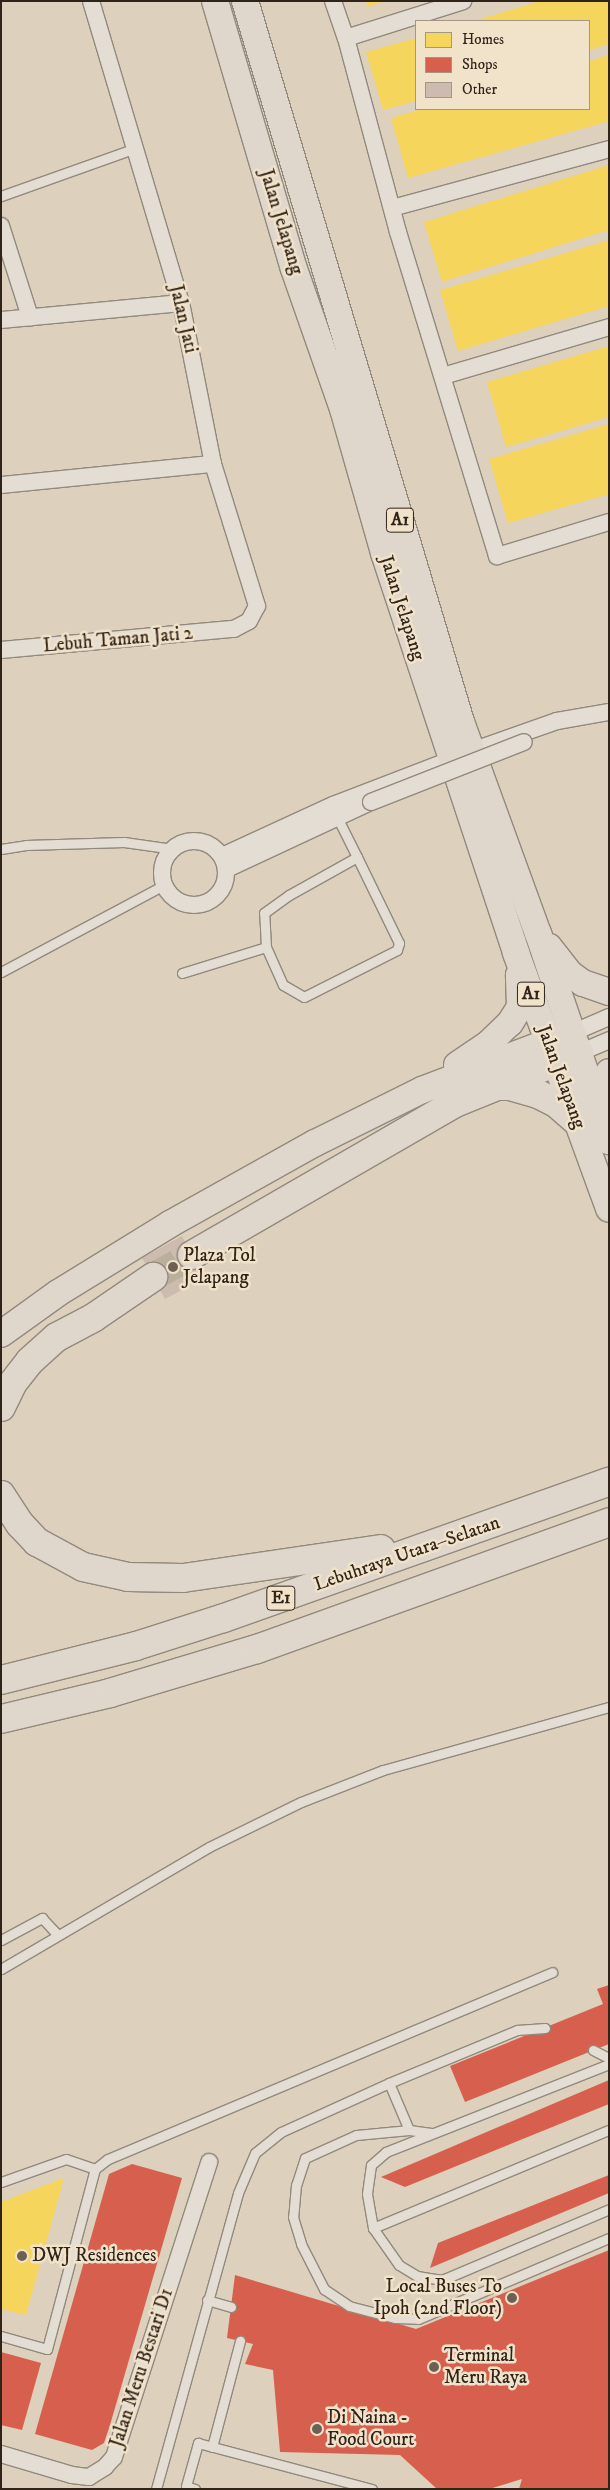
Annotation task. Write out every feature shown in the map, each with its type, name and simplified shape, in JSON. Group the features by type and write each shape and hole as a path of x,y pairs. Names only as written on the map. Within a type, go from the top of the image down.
{"highway":[{"path":"192,1255 455,1102 491,1086 564,1047"},
{"path":"491,1086 510,1086 538,1094 556,1104 577,1121"},
{"path":"1,1407 12,1384 30,1361 57,1337 93,1318 152,1277"},
{"name":"Lebuhraya Utara–Selatan","path":"1,1680 206,1623 494,1524 609,1482"},
{"path":"1,1495 20,1524 37,1542 83,1567 128,1577 183,1578 316,1560 494,1524"},
{"name":"Lebuhraya Utara–Selatan","path":"1,1719 110,1693 256,1649 609,1522"}],"main road":[{"name":"Jalan Jelapang","path":"214,1 294,269 343,409 384,553 516,953 607,1135"},
{"name":"Jalan Jelapang","path":"245,1 461,722 538,933 564,1047 577,1121 609,1209"},
{"path":"538,933 569,973 583,983 609,992"},
{"path":"1,1334 58,1293 170,1224 315,1143 422,1090 487,1046 510,1023 520,1007 516,953"},
{"path":"422,1090 564,1047"},
{"path":"607,1135 603,1094 609,1072"}],"street":[{"name":"Jalan Jati","path":"91,1 181,303 213,464 256,606 249,621 234,630"},
{"path":"332,1 346,38 392,208 497,556 609,522"},
{"path":"346,38 463,1"},
{"path":"392,208 609,149"},
{"path":"1,226 30,318"},
{"path":"1,320 181,303"},
{"path":"443,376 609,327"},
{"path":"1,485 213,464"},
{"name":"Lebuh Taman Jati 2","path":"1,650 234,630"},
{"path":"225,863 332,805 483,747 557,721 609,712"},
{"path":"225,863 371,802 524,742 569,728 609,722"},
{"path":"190,841 199,841 208,844 225,863 223,890 216,898 198,906 177,901 164,885 163,866 173,849 190,841"},
{"path":"564,1047 609,1017"},
{"path":"564,1047 609,1040"},
{"name":"Jalan Meru Bestari D1","path":"1,2454 72,2475 89,2477 105,2468 114,2457 209,2162"}],"lane":[{"path":"1,196 136,148"},
{"path":"337,817 357,857 398,943 397,950 304,997 283,985 266,947 264,913 289,895 357,857"},
{"path":"1,849 26,845 124,842 173,849"},
{"path":"1,972 164,885"},
{"path":"182,973 266,947"},
{"path":"1,1969 209,1847 301,1802 383,1770 609,1707"},
{"path":"1,1940 42,1918 58,1935"},
{"path":"1,2336 47,2349 95,2169 119,2153 552,1972"},
{"path":"156,2489 206,2300 238,2193 255,2153 281,2132 389,2082 517,2030 545,2028"},
{"path":"593,2050 609,2058"},
{"path":"609,2064 386,2152 371,2165 368,2194 373,2228 399,2265 416,2276 442,2280 609,2209"},
{"path":"389,2082 409,2130"},
{"path":"434,2133 409,2130 356,2135 305,2158 296,2185 293,2216 301,2244 324,2289 349,2306 395,2318 418,2319 609,2238"},
{"path":"373,2228 609,2130"},
{"path":"1,2182 66,2159 95,2169"},
{"path":"206,2300 231,2307"},
{"path":"212,2447 240,2340"},
{"path":"195,2489 186,2486 198,2443 372,2489"}],"building: Homes":[{"path":"366,1 383,1 383,2 367,7"},
{"path":"540,1 609,1 609,44 590,50 590,20 477,20"},
{"path":"415,38 415,101 383,110 366,52"},
{"path":"609,55 609,121 408,178 391,118 419,110 590,110 590,61"},
{"path":"609,165 609,230 442,282 424,222"},
{"path":"609,240 609,306 458,351 440,290"},
{"path":"609,346 609,417 506,447 487,382"},
{"path":"609,424 609,494 508,523 489,459"},
{"name":"DWJ Residences","path":"64,2178 26,2315 1,2309 1,2202"}],"building: Shops":[{"path":"609,1985 609,2044 465,2102 450,2066 603,2004 597,1989"},
{"path":"609,2080 609,2104 405,2187 381,2177"},
{"path":"132,2164 182,2178 110,2425 104,2443 92,2450 35,2434 109,2174"},
{"path":"609,2175 609,2193 430,2268 438,2243"},
{"name":"Terminal Meru Raya","path":"609,2250 609,2489 519,2489 522,2479 489,2489 437,2489 400,2455 280,2452 273,2370 245,2364 253,2344 227,2338 235,2275 416,2329"},
{"path":"1,2352 41,2363 22,2430 1,2425"}],"building: Other":[{"name":"Plaza Tol Jelapang","path":"182,1236 204,1278 165,1299 142,1258"}],"tunnel":[{"path":"153,1277 192,1255"}],"place":[{"name":"Plaza Tol Jelapang","path":"173,1267"},
{"name":"DWJ Residences","path":"22,2256"},
{"name":"Local Buses To Ipoh (2nd Floor)","path":"512,2298"},
{"name":"Terminal Meru Raya","path":"434,2367"},
{"name":"Di Naina - Food Court","path":"317,2429"}]}
